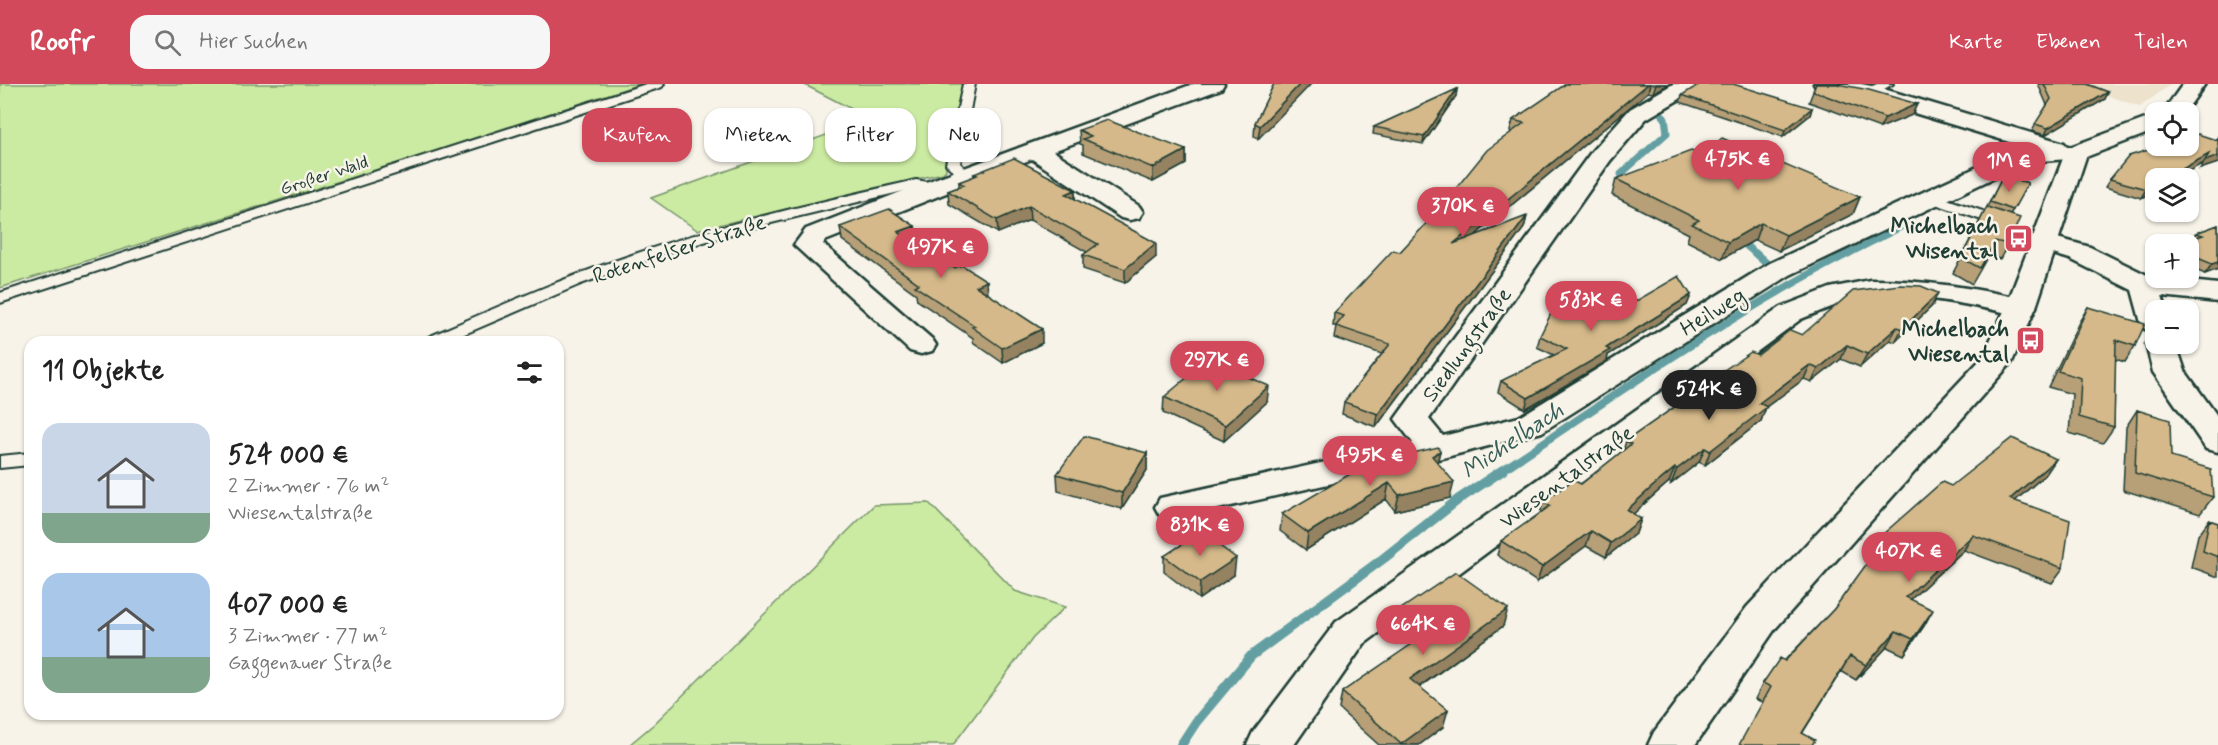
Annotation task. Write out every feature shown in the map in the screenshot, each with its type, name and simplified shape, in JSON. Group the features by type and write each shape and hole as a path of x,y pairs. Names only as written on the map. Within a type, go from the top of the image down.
{"street":[{"path":"921,345 808,246 815,235 935,187 1213,84"},
{"name":"Siedlungstraße","path":"1435,449 1412,419 1601,156 1638,114 1689,84"},
{"path":"1670,745 1761,618 1996,362 2020,307 2075,153 1869,87 1825,84"},
{"path":"2181,102 2194,84"},
{"name":"Heilweg","path":"1173,507 1435,449 1530,425 1774,272 2023,155 2075,153 2145,126"},
{"path":"1036,151 1130,212"},
{"path":"2043,242 2080,252 2145,285"},
{"path":"2172,288 2218,293"},
{"name":"Wiesentalstraße","path":"1269,745 1350,633 1791,313 1840,294 1869,289 1928,292 2020,307"},
{"path":"2164,354 2169,372 2218,441"}],"lane":[{"name":"Großer Wald","path":"0,298 658,84"},
{"path":"966,176 953,164 969,84"},
{"name":"Rotenfelser Straße","path":"446,336 522,303 663,249 776,216 916,184 935,187"},
{"path":"1932,198 2013,226"},
{"path":"0,462 24,460"}],"shaded area":[{"path":"2076,84 2171,84 2140,107"}],"green space":[{"path":"0,84 640,84 0,288"},
{"path":"803,84 963,84 957,108 928,108 928,162 945,162 946,170 943,173 697,230 651,198 751,162 813,162 813,140 825,136 825,162 916,162 916,108 850,108"},
{"path":"929,503 1015,591 1065,607 1033,638 953,745 629,745 654,724 874,505"}],"building":[{"path":"1274,84 1300,84 1260,126 1255,123"},
{"path":"1566,84 1648,84 1453,244 1527,216 1378,414 1344,402 1390,344 1336,326 1344,316 1334,313 1393,250 1400,252 1436,213 1487,150 1524,123 1513,120"},
{"path":"1700,84 1733,84 1812,108 1785,130 1682,95"},
{"path":"1816,84 1837,84 1869,90 1917,104 1885,118 1813,91"},
{"path":"2044,84 2087,84 2108,92 2048,128 2035,124 2051,99"},
{"path":"1457,89 1424,137 1374,127"},
{"path":"1107,120 1186,150 1153,168 1083,139 1091,136 1079,130"},
{"path":"2199,134 2216,140 2218,137 2218,156 2205,161 2209,154 2184,168 2145,168 2145,189 2110,179 2129,156 2145,151 2145,156 2199,156"},
{"path":"1722,138 1860,197 1786,235 1761,223 1728,242 1692,224 1699,220 1616,179 1691,151 1702,155"},
{"path":"1014,158 1075,190 1066,194 1156,243 1125,269 1083,255 1098,244 1029,206 997,220 948,191 964,185 959,182 977,175 974,174"},
{"path":"2003,176 2028,183 2013,210 1990,202"},
{"path":"1987,207 2020,218 2008,244 1995,241 1980,268 1961,258"},
{"path":"889,209 915,226 898,232 954,268 962,265 987,281 976,286 1042,329 1002,348 972,327 975,326 915,286 919,284 840,227"},
{"path":"2218,225 2218,262 2212,264 2199,259 2199,236 2203,235 2196,233"},
{"path":"1679,276 1691,295 1606,348 1610,350 1528,398 1501,381 1567,349 1540,336 1562,291 1626,307"},
{"path":"1900,285 1921,286 1938,293 1902,329 1897,327 1867,354 1847,345 1818,369 1810,365 1759,403 1767,407 1710,451 1705,448 1677,469 1675,468 1627,510 1641,519 1611,543 1591,531 1542,567 1501,541 1550,506 1543,502 1573,480 1581,484 1631,444 1626,441 1751,352 1758,355 1790,330 1802,335 1853,291"},
{"path":"2088,307 2145,324 2135,346 2116,340 2114,427 2079,417 2081,378 2058,371"},
{"path":"1208,360 1269,386 1225,425 1164,397"},
{"path":"2137,410 2170,420 2171,457 2211,469 2213,497 2135,473"},
{"path":"1084,436 1147,453 1122,493 1057,474"},
{"path":"2012,438 2056,459 2010,499 2070,520 2063,568 1973,535 1906,597 1933,610 1913,639 1896,631 1866,665 1850,656 1802,733 1815,740 1812,745 1739,745 1771,687 1763,683 1780,658 1785,661 1834,609 1886,537 1882,535 1942,482 1951,486"},
{"path":"1438,447 1440,451 1432,456 1454,482 1399,495 1389,483 1308,533 1282,514 1367,464"},
{"path":"2209,520 2218,523 2218,557 2203,551"},
{"path":"1201,532 1236,558 1200,582 1164,556"},
{"path":"1456,572 1508,609 1410,679 1448,710 1401,744 1342,692 1425,635 1395,613"}],"waterway":[{"path":"1630,186 1626,184 1621,174 1667,133 1665,118 1658,110"},
{"name":"Michelbach","path":"1846,255 1909,223"},
{"path":"1736,237 1757,255"},
{"path":"1755,253 1767,264"},
{"name":"Michelbach","path":"1501,471 1715,330 1849,253"},
{"name":"Michelbach","path":"1181,745 1196,722 1251,656 1384,558 1459,499 1503,470"}],"place":[{"name":"Michelbach Wisental","path":"2019,238"},
{"name":"Michelbach Wiesental","path":"2030,341"}]}
